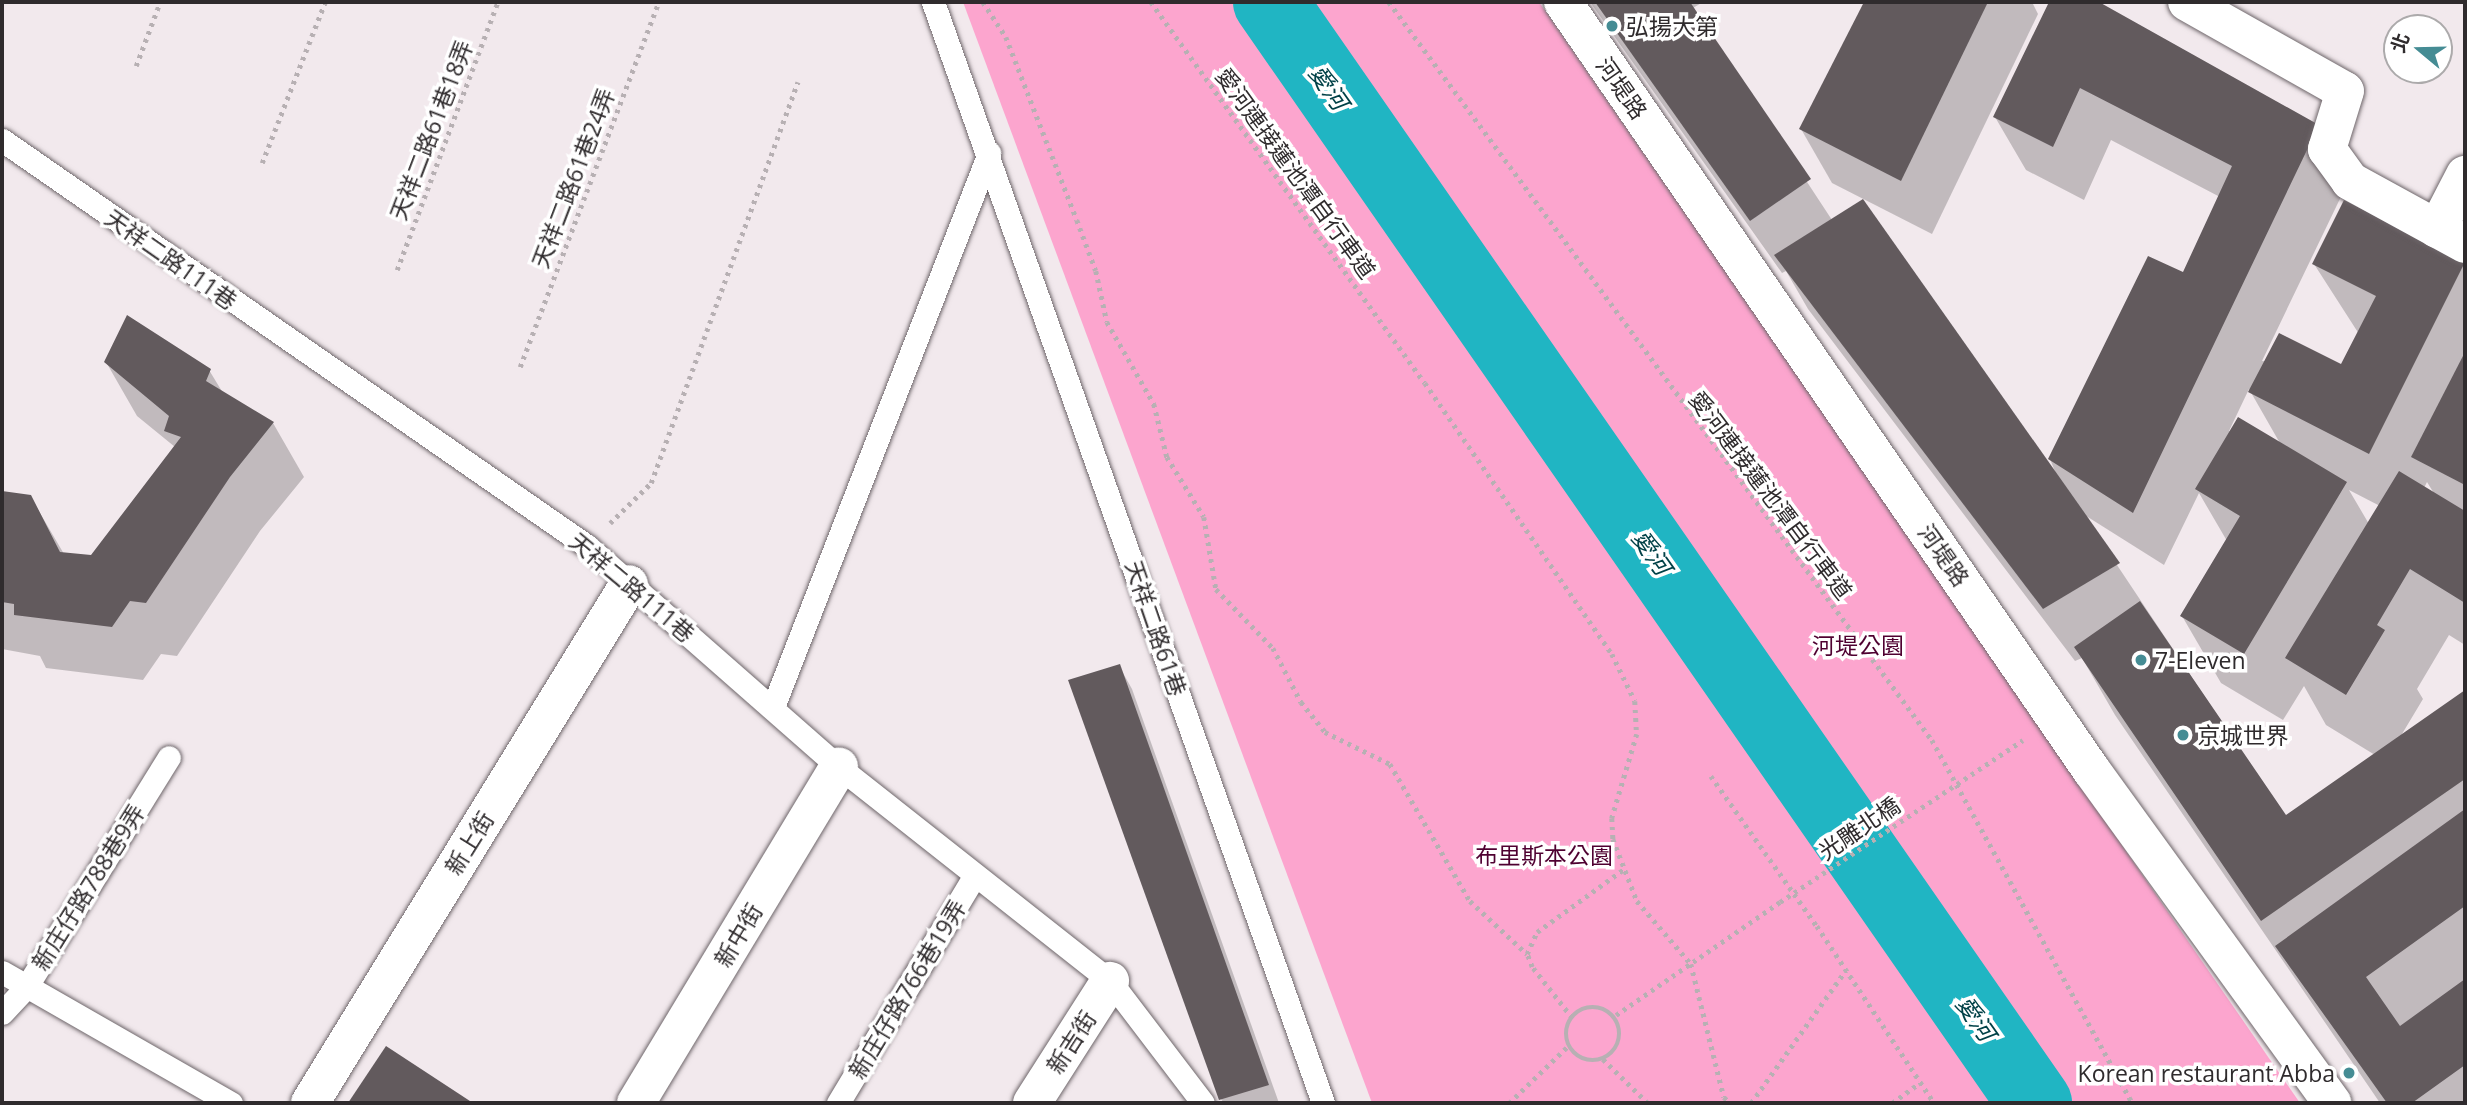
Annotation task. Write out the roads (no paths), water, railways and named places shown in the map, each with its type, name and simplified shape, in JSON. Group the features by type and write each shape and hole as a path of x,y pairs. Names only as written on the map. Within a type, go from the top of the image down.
{"street":[{"name":"河堤路","path":"1563,2 2056,718 2332,1103"},
{"path":"2187,2 2345,91 2327,149 2350,181 2451,237 2465,175"},
{"name":"新上街","path":"310,1103 629,583"},
{"name":"新中街","path":"636,1103 839,767"},
{"name":"新吉街","path":"1032,1103 1110,981"}],"lane":[{"name":"天祥二路61巷","path":"933,2 989,153 1323,1103"},
{"name":"天祥二路111巷","path":"2,140 587,546 774,707 839,767 1110,981 1197,1100"},
{"path":"774,707 989,153"},
{"name":"新庄仔路788巷9弄","path":"2,1013 27,986 169,757"},
{"name":"新庄仔路766巷19弄","path":"838,1103 975,875"},
{"path":"2,972 231,1103"}],"waterway":[{"name":"愛河","path":"1270,2 2035,1103"}],"place":[{"name":"弘揚大第","path":"1612,26"},
{"name":"7-Eleven","path":"2141,660"},
{"name":"京城世界","path":"2183,735"},
{"name":"Korean restaurant Abba","path":"2349,1073"}],"park label":[{"name":"河堤公園","path":"1858,645"},
{"name":"布里斯本公園","path":"1544,855"}]}
